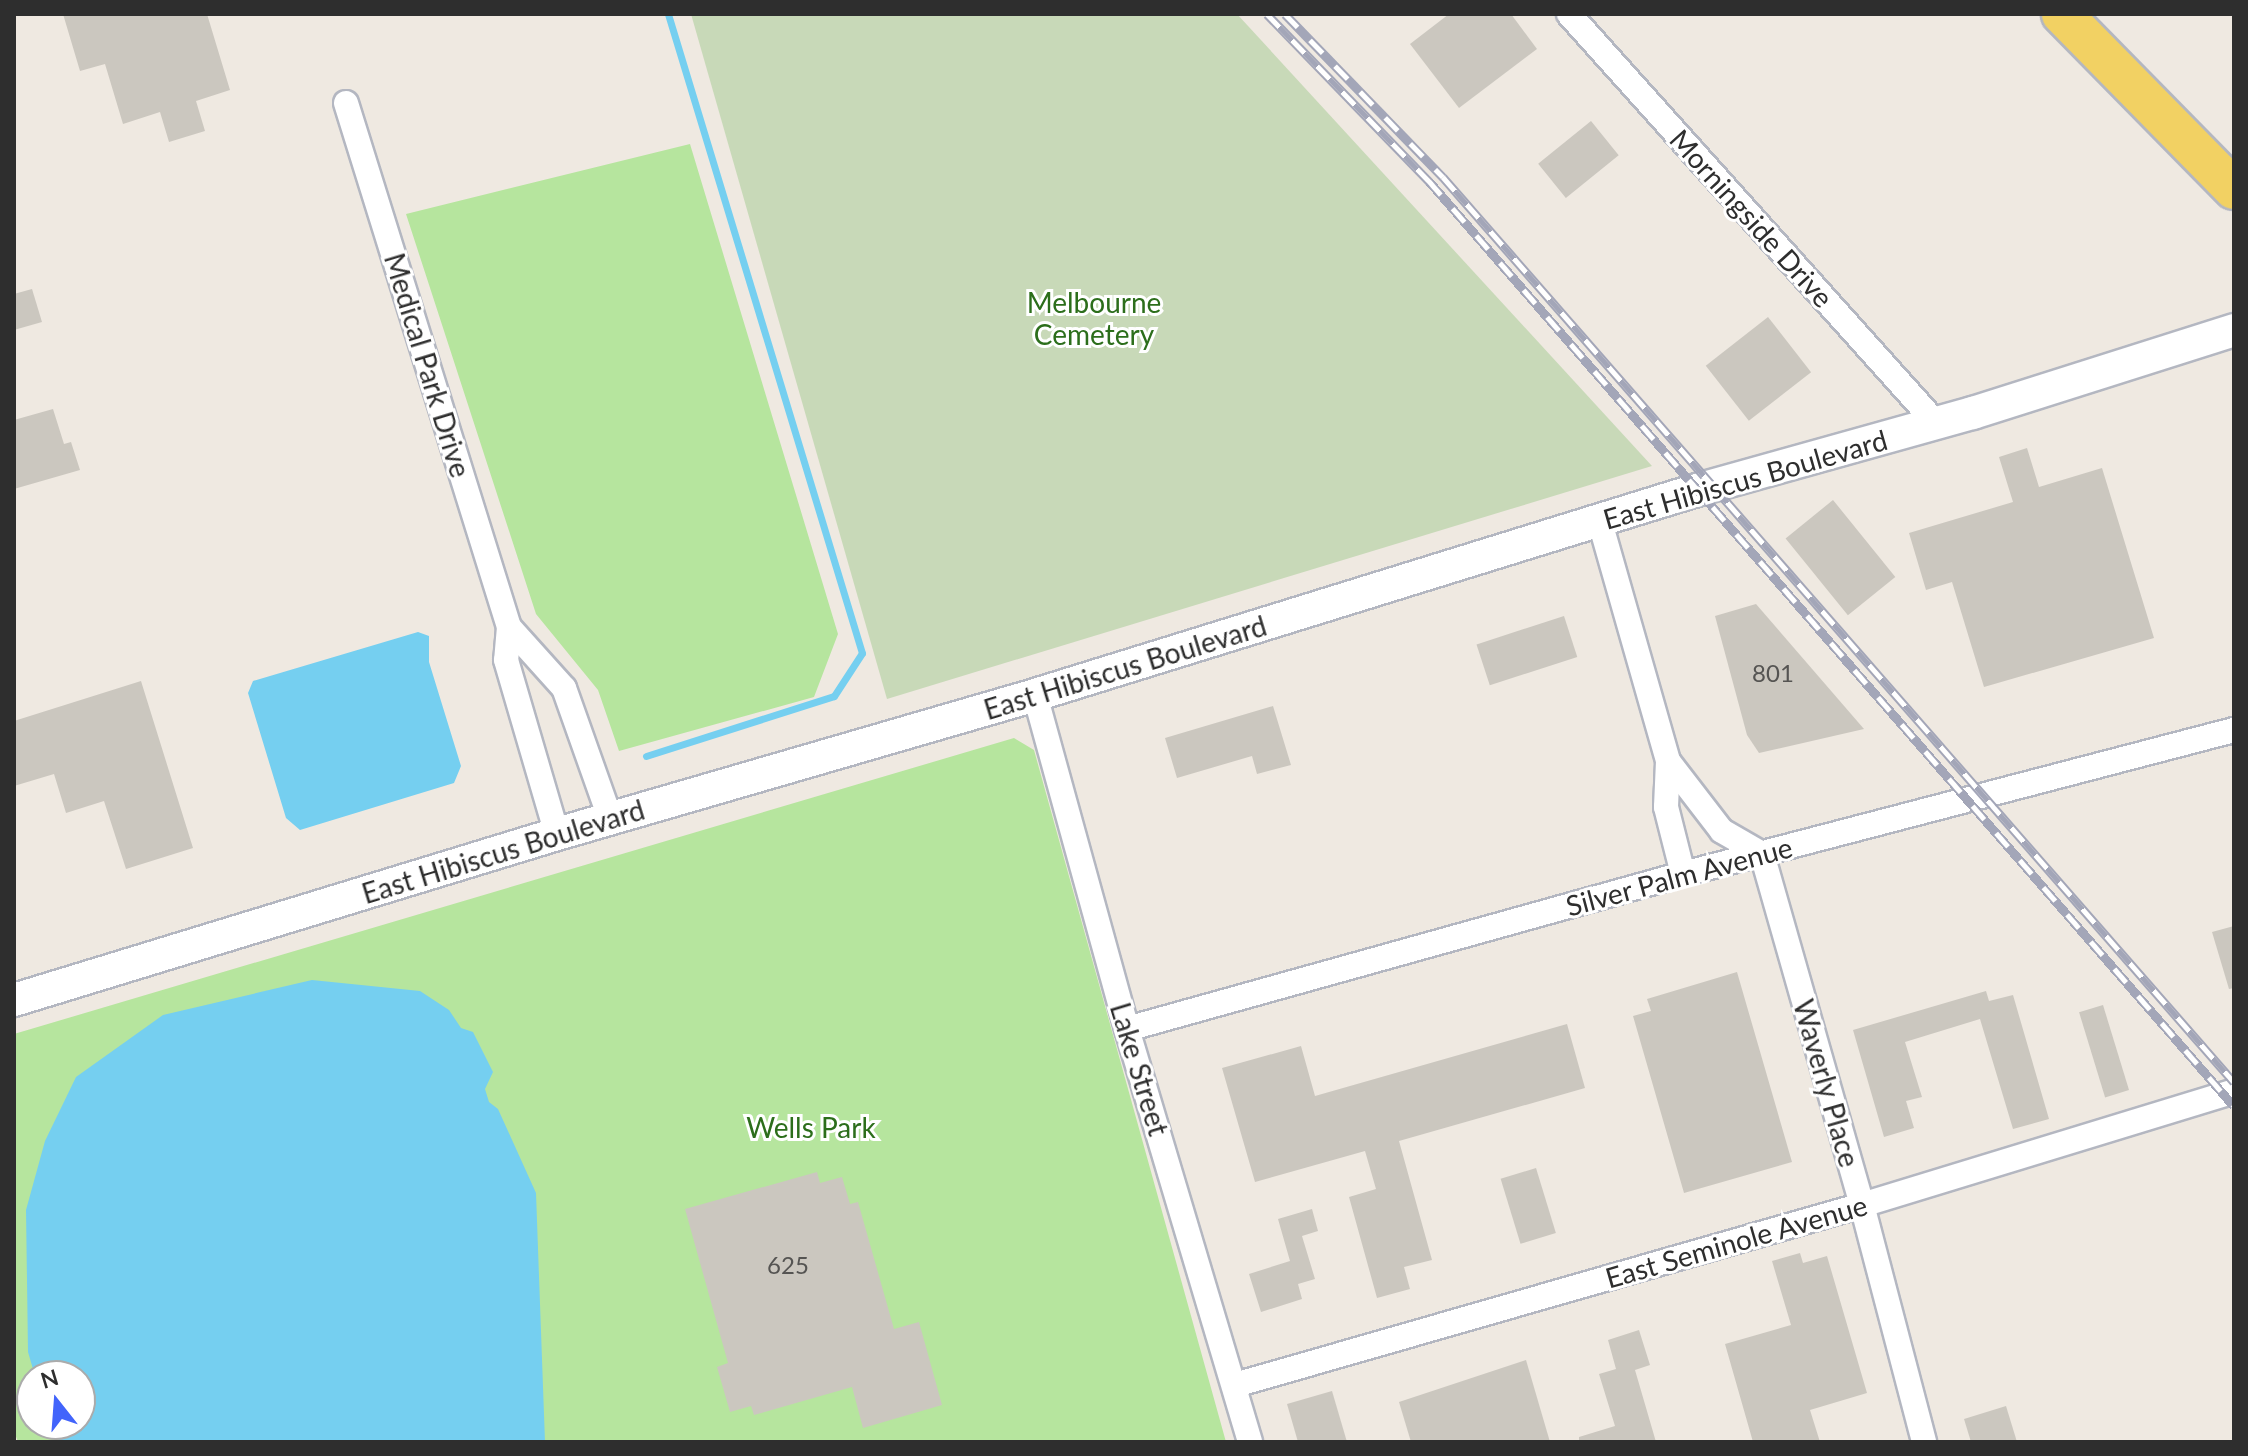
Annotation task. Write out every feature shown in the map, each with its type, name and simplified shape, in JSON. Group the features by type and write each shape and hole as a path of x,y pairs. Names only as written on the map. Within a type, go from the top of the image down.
{"main road":[{"path":"2062,14 2234,189"}],"street":[{"name":"Morningside Drive","path":"1569,14 1936,423"},
{"name":"Medical Park Drive","path":"346,103 509,627 506,660 557,834"},
{"name":"East Hibiscus Boulevard","path":"14,1000 610,818 1035,695 1700,489 1936,423 2234,330"},
{"path":"1600,522 1668,761 1666,807 1683,874"},
{"name":"Medical Park Drive","path":"509,627 564,688 610,818"},
{"name":"Lake Street","path":"1035,695 1127,1029 1250,1442"},
{"name":"Silver Palm Avenue","path":"1127,1029 1683,874 2234,730"},
{"path":"1668,761 1722,831 1762,854"},
{"name":"Waverly Place","path":"1762,854 1862,1205 1924,1442"},
{"name":"East Seminole Avenue","path":"1235,1385 1862,1205 2234,1091"}],"green space":[{"name":"Melbourne Cemetery","path":"691,14 1237,14 1652,466 887,699"},
{"path":"690,144 838,634 814,697 619,751 598,690 536,614 406,214"},
{"name":"Wells Park","path":"1014,738 1034,750 1226,1442 18,1442 96,1440 96,1360 16,1360 16,1436 14,1034"}],"water":[{"path":"418,632 429,636 429,662 461,766 454,783 300,830 286,818 248,693 253,681"},
{"path":"312,980 420,991 449,1010 461,1028 473,1032 493,1072 485,1089 489,1102 498,1109 536,1193 545,1442 60,1442 96,1440 96,1360 30,1360 26,1210 45,1141 76,1077 163,1015"}],"building":[{"path":"63,14 207,14 230,90 196,101 205,131 169,142 160,112 123,124 105,64 80,71"},
{"path":"1449,14 1511,14 1537,49 1459,108 1410,44"},
{"path":"1591,121 1619,155 1566,198 1538,164"},
{"path":"32,289 42,322 14,330 14,294"},
{"path":"1768,317 1811,372 1749,421 1706,366"},
{"path":"53,409 64,444 71,442 80,470 14,489 14,420"},
{"path":"2027,448 2039,487 2102,468 2154,638 1984,687 1952,582 1926,590 1909,533 2013,502 1999,457"},
{"path":"1833,500 1895,577 1848,615 1786,538"},
{"path":"1756,604 1864,729 1759,753 1747,735 1715,616"},
{"path":"1564,616 1577,657 1490,685 1477,644"},
{"path":"141,681 193,848 126,869 104,801 66,813 54,774 14,786 14,721"},
{"path":"1273,706 1291,765 1257,774 1252,756 1177,778 1165,738"},
{"path":"2234,926 2234,988 2229,989 2212,932"},
{"path":"1737,972 1792,1162 1684,1193 1633,1016 1651,1011 1647,999"},
{"path":"1986,991 1989,1001 2013,995 2049,1119 2013,1129 1980,1019 1905,1042 1922,1097 1906,1101 1914,1128 1884,1137 1853,1030"},
{"path":"2103,1005 2129,1090 2105,1097 2079,1012"},
{"path":"1567,1024 1585,1088 1399,1141 1432,1260 1404,1267 1410,1289 1377,1298 1349,1197 1376,1189 1365,1151 1255,1182 1222,1068 1301,1046 1315,1096"},
{"path":"1536,1168 1556,1233 1520,1244 1501,1179"},
{"path":"817,1172 820,1183 842,1177 850,1204 858,1202 894,1329 919,1322 942,1405 863,1428 852,1387 754,1415 751,1406 730,1412 717,1367 728,1363 685,1209"},
{"path":"1312,1209 1318,1231 1302,1236 1315,1279 1298,1284 1302,1299 1261,1312 1249,1274 1290,1261 1278,1219"},
{"path":"1800,1253 1803,1263 1827,1256 1867,1393 1810,1410 1820,1442 1753,1442 1725,1344 1791,1325 1772,1261"},
{"path":"1639,1330 1650,1365 1635,1370 1656,1442 1579,1442 1579,1437 1615,1426 1599,1374 1616,1369 1608,1340"},
{"path":"1526,1360 1550,1442 1411,1442 1399,1402"},
{"path":"1332,1391 1347,1442 1298,1442 1287,1404"},
{"path":"2006,1406 2017,1442 1971,1442 1964,1419"}],"waterway":[{"path":"646,756 834,696 862,653 668,14"}],"railway":[{"path":"1267,14 1429,181 2234,1106"},
{"path":"1285,14 1443,177 2234,1082"}]}
